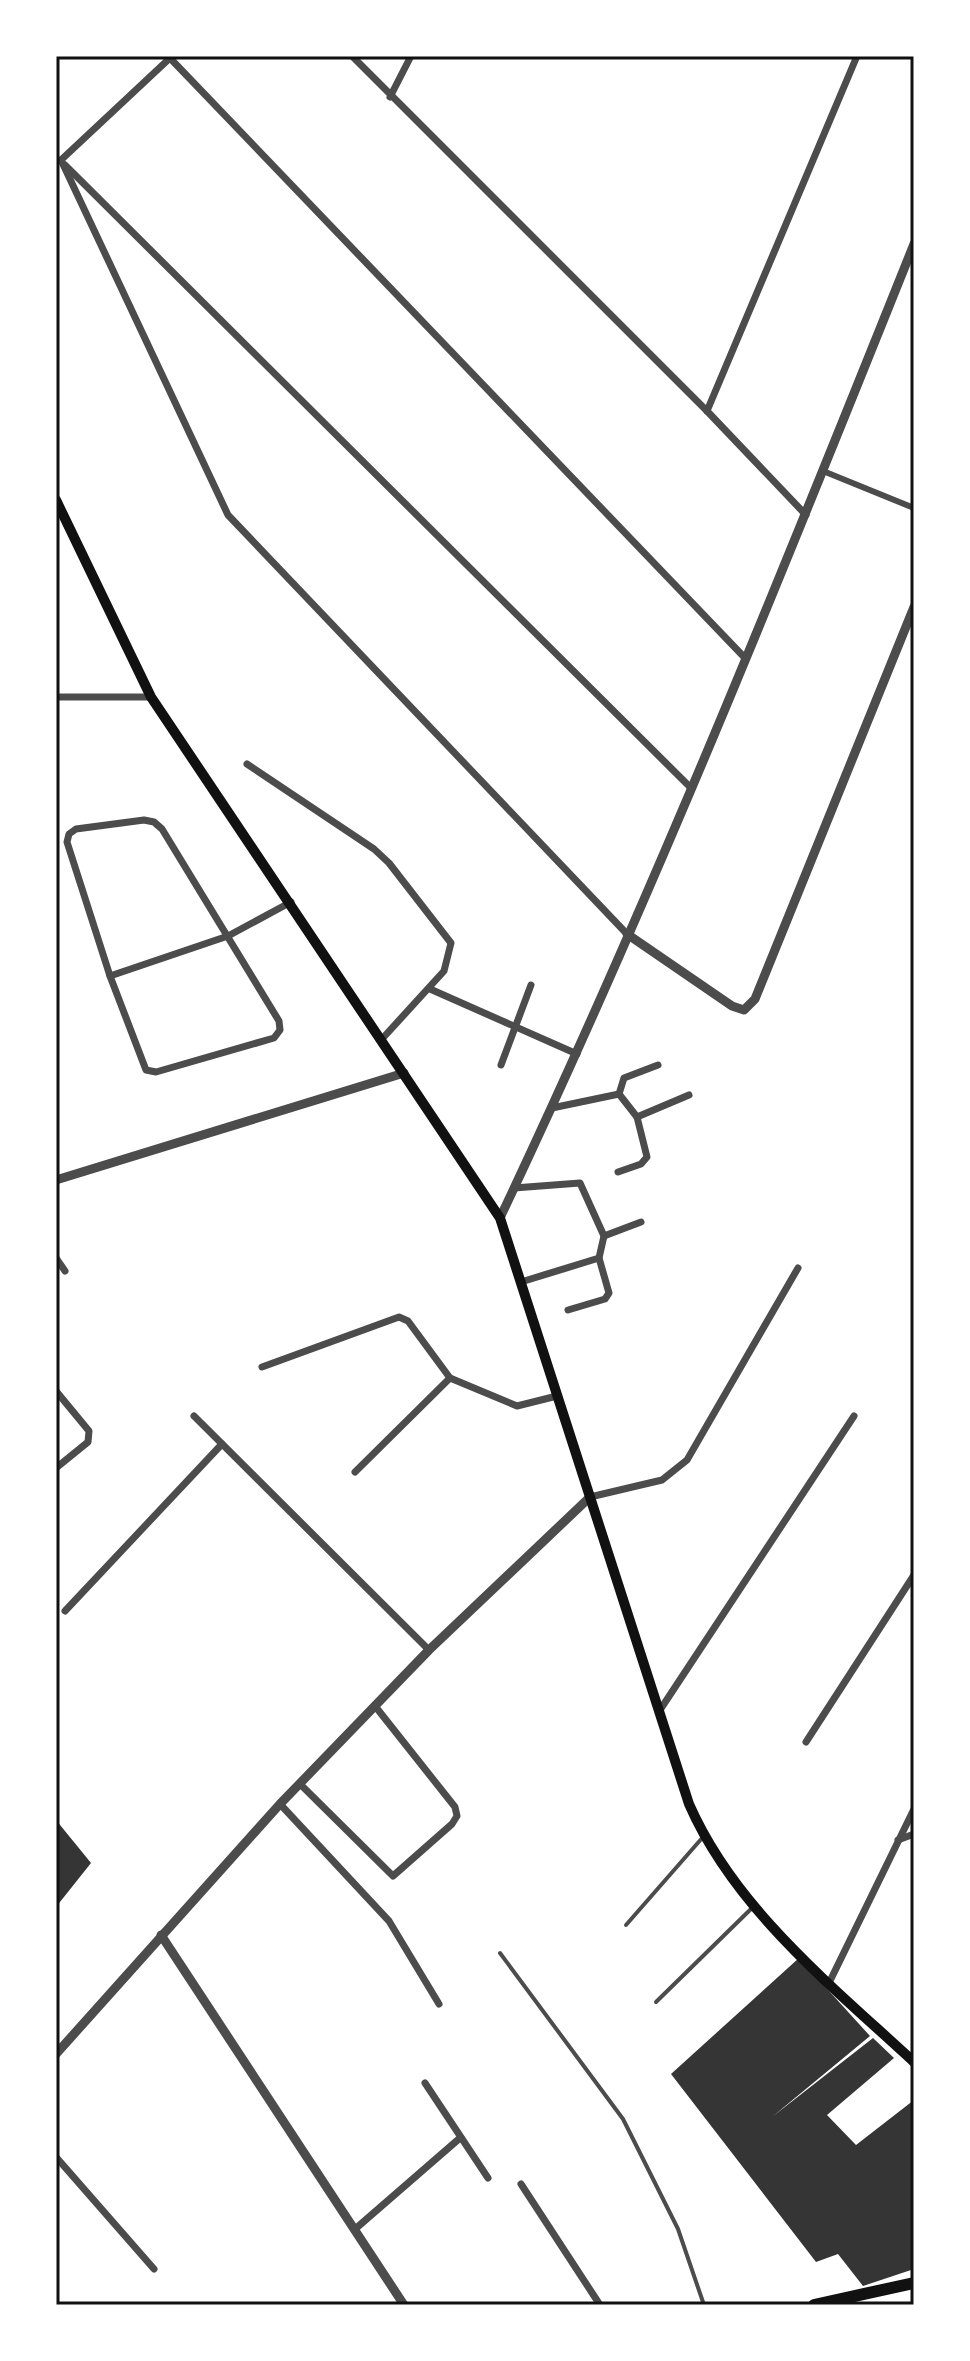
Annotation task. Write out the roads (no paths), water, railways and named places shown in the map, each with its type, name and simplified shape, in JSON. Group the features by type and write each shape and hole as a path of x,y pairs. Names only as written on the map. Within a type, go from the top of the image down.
{"main road":[{"path":"56,500 151,697 500,1218 689,1804 703,1837 755,1905 829,1983 914,2062"},
{"path":"814,2305 914,2283"}],"street":[{"path":"352,56 707,411 806,515"},
{"path":"390,97 411,56"},
{"path":"707,411 857,56"},
{"path":"61,160 169,57 745,658"},
{"path":"61,160 690,787"},
{"path":"61,160 228,515 627,934 732,1006 744,1010 755,999 914,607"},
{"path":"500,1218 577,1054 806,515 914,244"},
{"path":"823,471 914,508"},
{"path":"56,697 151,697"},
{"path":"247,764 374,849 407,885 451,943 444,971 382,1039"},
{"path":"154,822 228,936 279,1021 280,1030 274,1038 156,1072 146,1070 110,976 67,842 69,834 76,829 154,822"},
{"path":"110,976 228,936 291,902"},
{"path":"501,1065 531,985"},
{"path":"430,989 577,1054"},
{"path":"619,1094 624,1078 658,1065"},
{"path":"56,1180 404,1073"},
{"path":"552,1108 619,1094"},
{"path":"618,1172 641,1164 647,1157 637,1117 619,1094"},
{"path":"637,1117 689,1095"},
{"path":"514,1188 580,1183 604,1236 599,1258 609,1293 605,1299 568,1310"},
{"path":"604,1236 641,1222"},
{"path":"56,1258 65,1271"},
{"path":"521,1282 599,1258"},
{"path":"56,2054 280,1804 429,1650 590,1497 662,1480 687,1460 798,1268"},
{"path":"262,1367 399,1317 408,1321 450,1378 517,1406 557,1396"},
{"path":"355,1472 450,1378"},
{"path":"56,1391 90,1436 88,1442 56,1468"},
{"path":"194,1416 429,1650"},
{"path":"660,1710 854,1416"},
{"path":"65,1611 222,1444"},
{"path":"806,1742 914,1575"},
{"path":"300,1784 393,1876 452,1824 457,1816 455,1807 375,1706"},
{"path":"280,1804 389,1921 439,2004"},
{"path":"829,1983 914,1809"},
{"path":"898,1840 914,1834"},
{"path":"161,1935 404,2305"},
{"path":"425,2083 488,2178"},
{"path":"354,2230 460,2138"},
{"path":"56,2157 154,2269"},
{"path":"521,2184 600,2305"}],"lane":[{"path":"626,1925 703,1837"},
{"path":"656,2002 755,1905"},
{"path":"500,1953 623,2119 678,2229 704,2305"}]}
